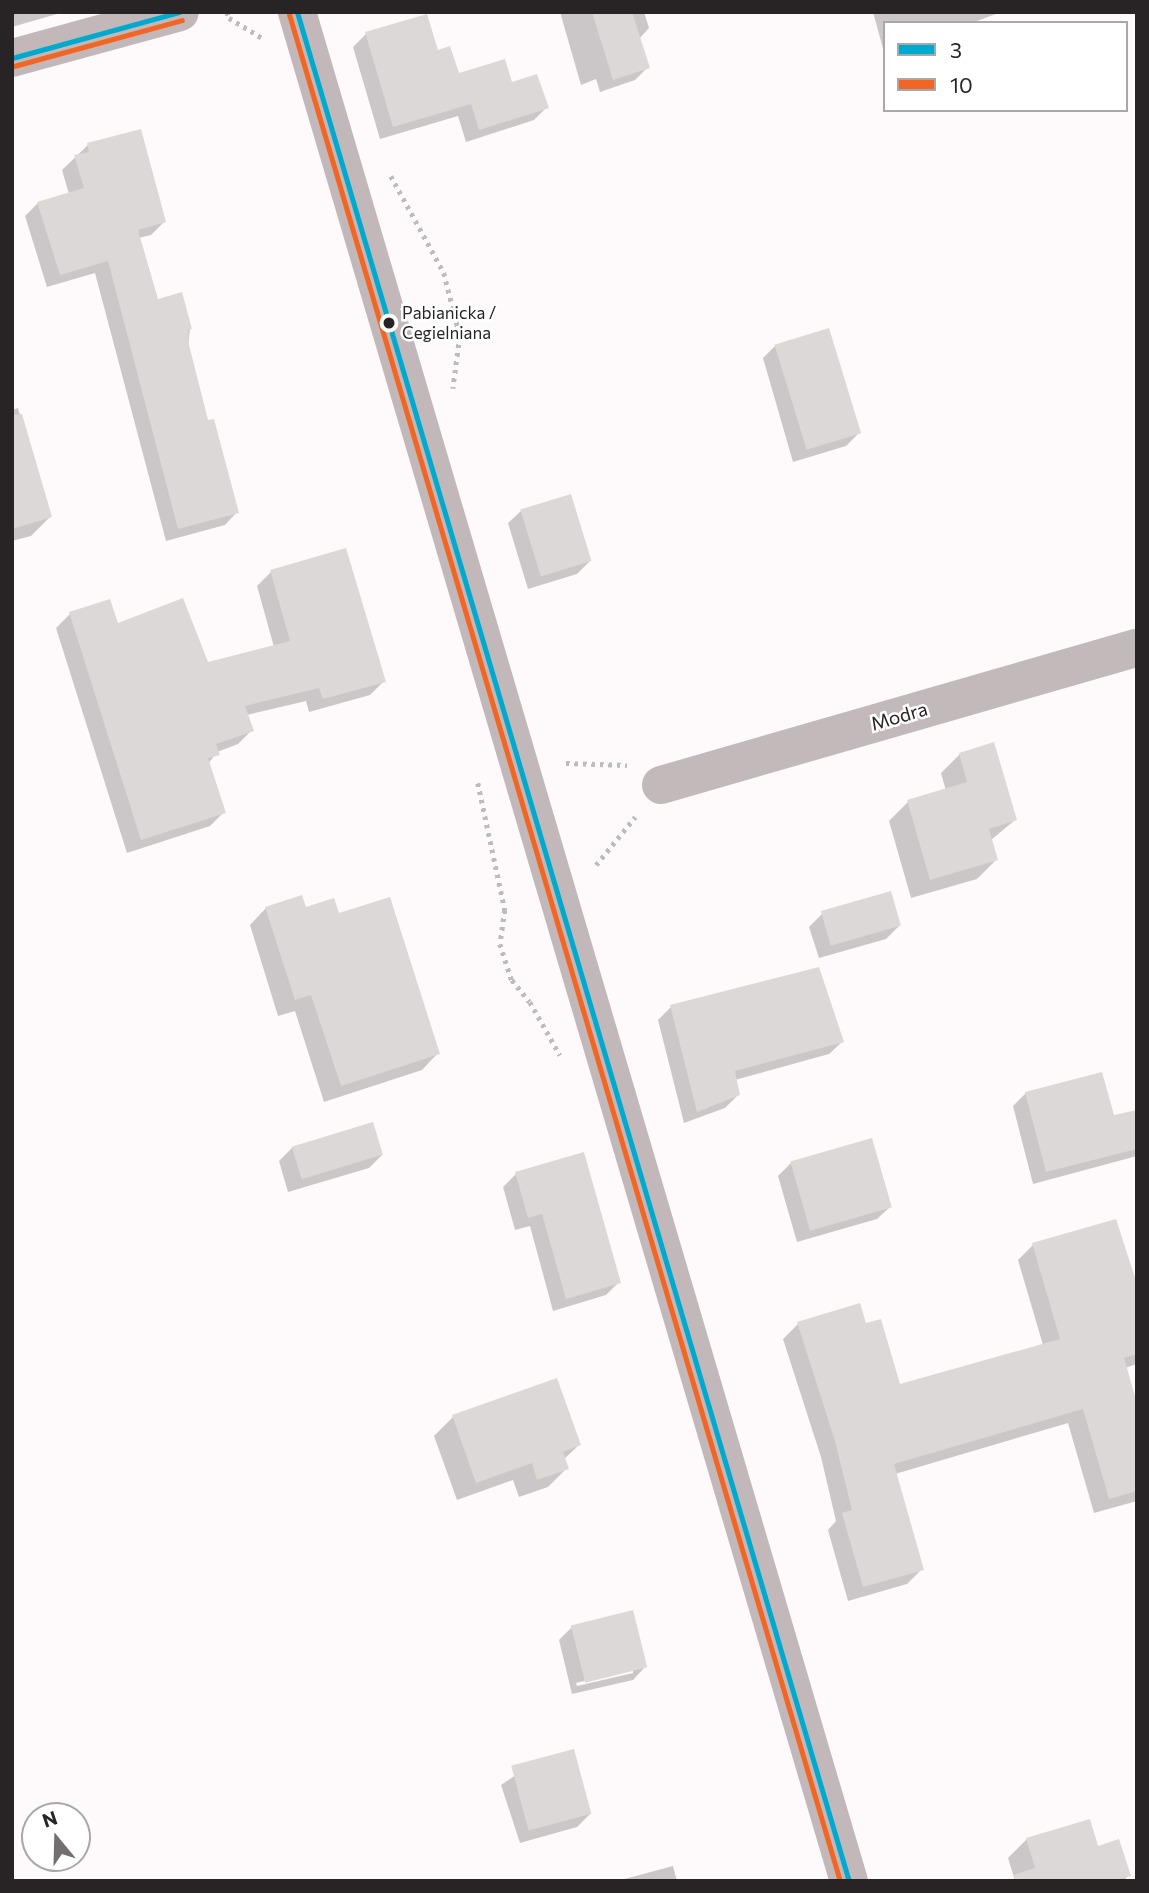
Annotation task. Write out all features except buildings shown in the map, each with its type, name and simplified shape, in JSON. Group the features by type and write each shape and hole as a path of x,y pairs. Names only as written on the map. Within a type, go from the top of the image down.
{"main road":[{"path":"12,58 180,12"},
{"path":"297,12 849,1881"}],"street":[{"name":"Modra","path":"661,785 1137,648"}],"path":[{"path":"566,763 638,766 661,785 596,865"}],"transit line":[{"name":"3","path":"12,58 179,12"},
{"name":"3","path":"297,12 849,1881"},
{"name":"10","path":"289,14 840,1881"},
{"name":"10","path":"14,66 182,20"}],"place":[{"name":"Pabianicka / Cegielniana","path":"389,323"}]}
